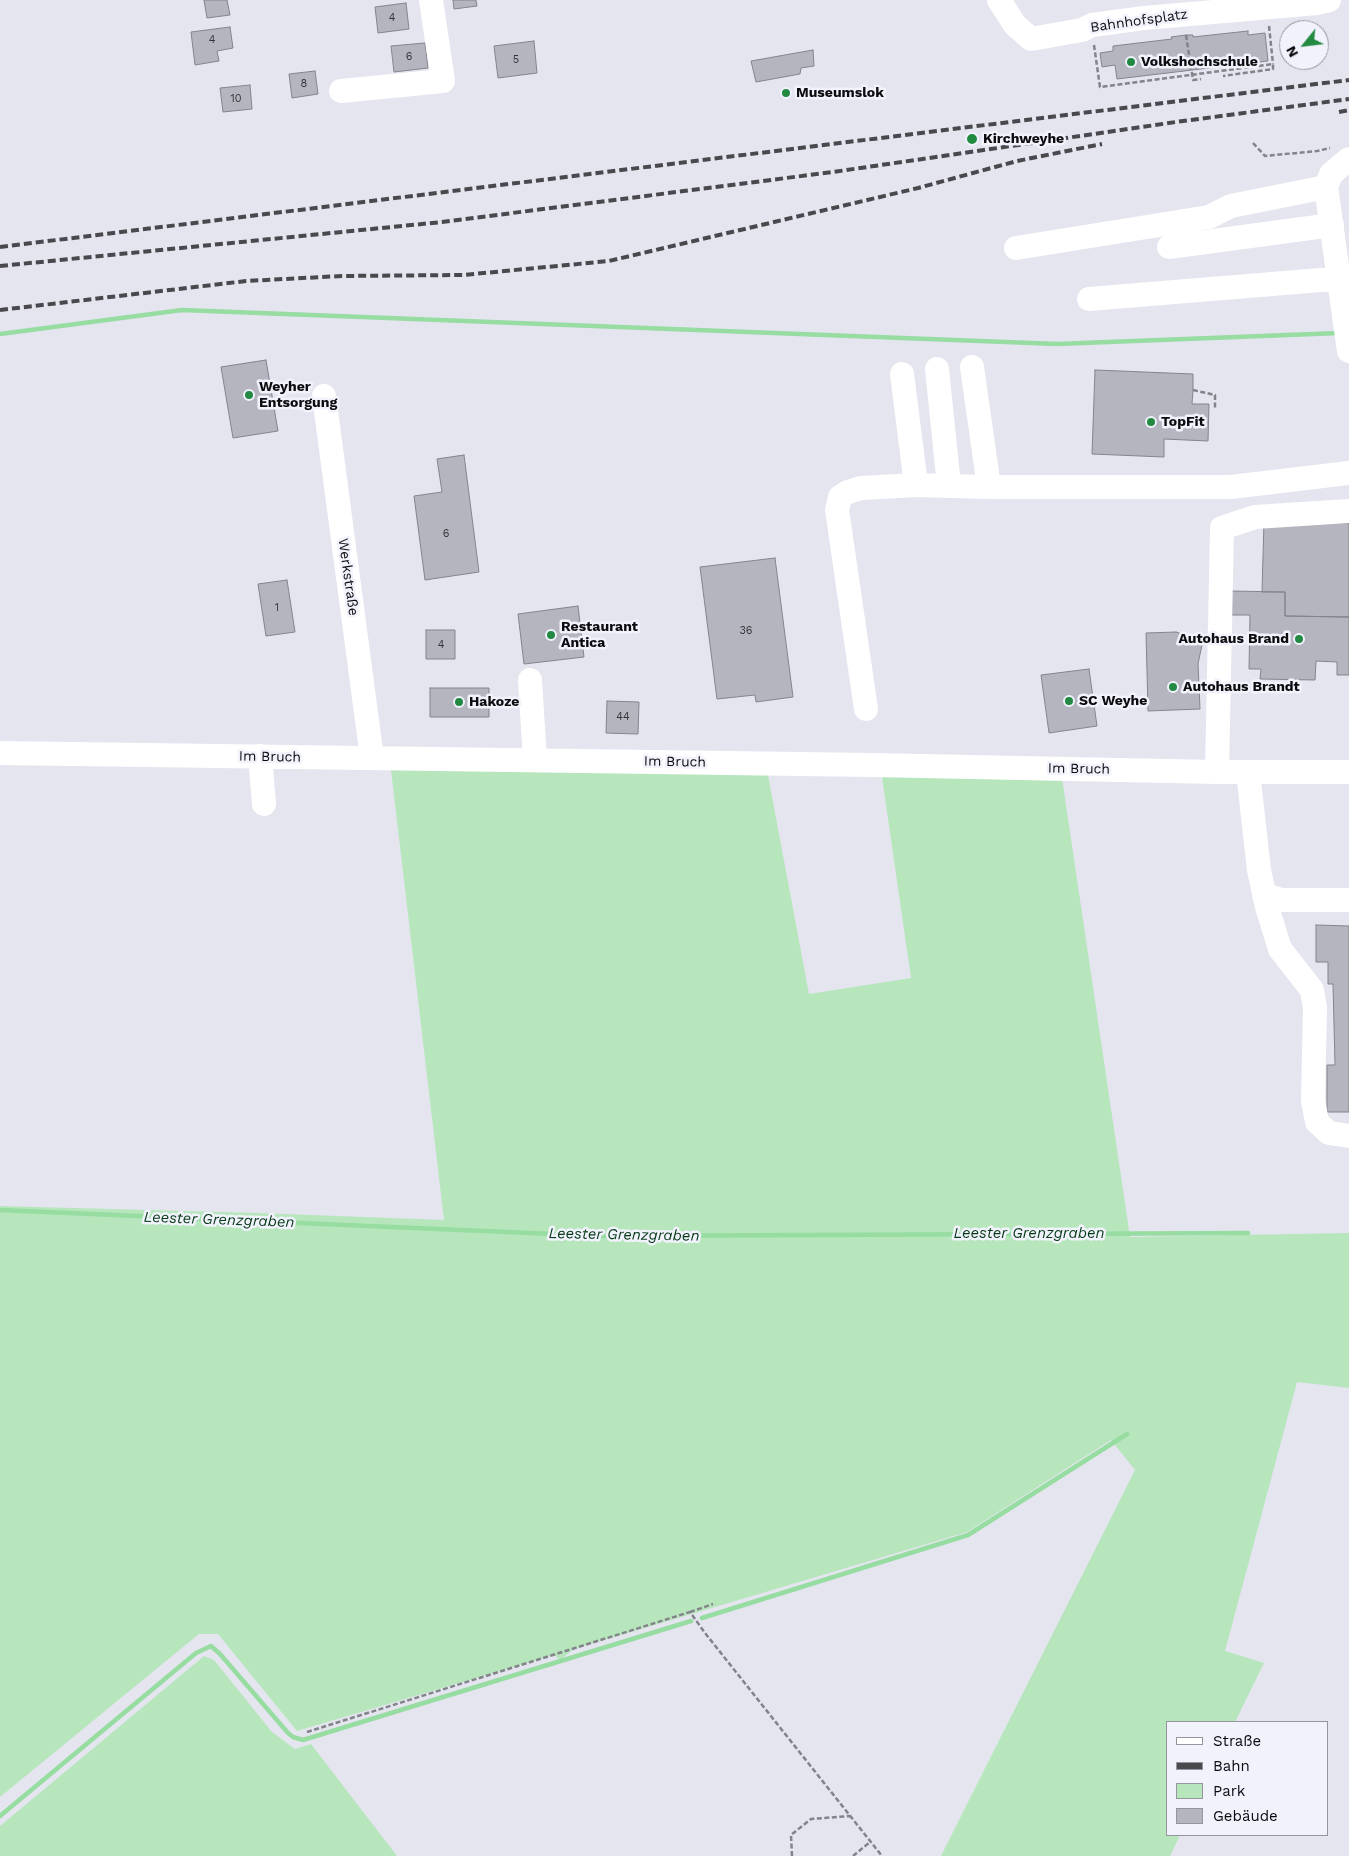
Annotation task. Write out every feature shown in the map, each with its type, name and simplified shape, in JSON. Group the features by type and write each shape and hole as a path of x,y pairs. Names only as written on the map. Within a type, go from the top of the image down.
{"street":[{"path":"341,91 443,82 431,0"},
{"name":"Bahnhofsplatz","path":"999,0 1015,25 1031,39 1082,30 1092,24 1317,3 1329,0"},
{"path":"1341,153 1342,163 1330,174 1326,187 1349,351"},
{"path":"1016,248 1209,217 1231,206 1326,187"},
{"path":"1169,247 1332,226"},
{"path":"1089,299 1339,280"},
{"path":"972,367 989,487"},
{"path":"936,369 949,486"},
{"path":"902,374 916,485"},
{"name":"Werkstraße","path":"324,396 372,758"},
{"path":"866,709 837,510 840,497 848,492 861,488 916,485 989,487 1231,487 1349,473"},
{"path":"1217,772 1222,528 1255,517 1349,511"},
{"path":"530,680 535,760"},
{"name":"Im Bruch","path":"0,753 873,765 1217,772 1349,772"},
{"path":"260,756 264,804"},
{"path":"1248,772 1259,870 1280,949 1312,990 1315,1008 1313,1100 1317,1122 1329,1133 1349,1136"},
{"path":"1264,894 1282,900 1349,900"}],"path":[{"path":"1223,76 1274,69 1266,7"},
{"path":"1186,35 1193,80 1201,79"},
{"path":"1093,42 1100,87 1273,64"},
{"path":"1253,143 1266,156 1317,151 1341,153"},
{"path":"1194,390 1214,395 1215,409"},
{"path":"307,1732 713,1604"},
{"path":"690,1612 882,1856"},
{"path":"792,1856 791,1835 811,1818 850,1816"},
{"path":"853,1856 870,1842"}],"green space":[{"path":"391,770 767,770 809,994 911,978 882,777 1062,778 1130,1237 1349,1233 1349,1388 1297,1382 1225,1651 1264,1663 1235,1721 1166,1721 1166,1836 1180,1836 1170,1856 941,1856 1135,1470 1111,1440 967,1532 574,1649 560,1660 554,1655 297,1731 218,1634 199,1634 0,1797 0,1206 444,1220"},
{"path":"204,1656 214,1660 272,1732 295,1749 311,1744 397,1856 0,1856 0,1826"}],"building":[{"path":"204,0 227,0 230,15 207,18"},
{"path":"453,0 476,0 477,6 454,9"},
{"path":"406,3 409,29 378,33 375,7"},
{"path":"230,27 233,48 217,51 219,61 195,65 191,32"},
{"path":"1248,31 1248,35 1265,33 1268,61 1117,79 1115,65 1102,67 1100,53 1113,51 1113,46 1172,39 1171,37 1186,35 1193,35 1193,37"},
{"path":"534,41 537,73 498,78 494,46"},
{"path":"425,43 428,68 394,72 391,46"},
{"path":"813,50 814,66 801,68 800,74 756,82 751,61"},
{"path":"315,71 318,94 292,98 289,74"},
{"path":"250,85 252,109 223,112 220,88"},
{"path":"266,360 278,431 233,438 221,367"},
{"name":"TopFit","path":"1095,370 1193,374 1192,404 1209,404 1208,441 1164,439 1164,457 1092,454"},
{"path":"464,455 479,572 425,580 414,496 442,492 437,459"},
{"path":"1264,521 1349,523 1349,617 1285,616 1285,592 1262,592"},
{"path":"775,558 793,697 756,702 755,695 717,699 700,567"},
{"path":"287,580 295,632 266,636 258,584"},
{"name":"Autohaus Brand","path":"1229,591 1285,592 1285,616 1349,617 1349,675 1337,675 1337,662 1316,661 1315,680 1260,679 1261,669 1249,669 1250,615 1229,615"},
{"name":"Restaurant Antica","path":"578,606 584,657 524,664 518,614"},
{"path":"426,630 455,630 455,659 426,659"},
{"name":"Autohaus Brandt","path":"1176,632 1203,640 1198,664 1200,709 1148,711 1146,633"},
{"name":"SC Weyhe","path":"1089,669 1097,726 1049,733 1041,675"},
{"name":"Hakoze","path":"430,688 489,688 489,717 430,717"},
{"path":"607,701 639,702 638,734 606,733"},
{"path":"1316,925 1349,926 1349,1112 1327,1112 1327,1065 1335,1065 1333,984 1328,984 1328,962 1316,962"}],"waterway":[{"path":"0,334 182,310 1057,344 1339,333"},
{"name":"Leester Grenzgraben","path":"0,1210 599,1236 1248,1233"},
{"path":"702,1618 968,1535 1127,1434"},
{"path":"0,1816 196,1653 211,1646 288,1733 293,1737 303,1740 691,1621"}],"railway":[{"path":"0,247 1349,80"},
{"path":"0,266 442,222 833,172 1349,99"},
{"path":"1339,112 1349,110"},
{"path":"0,310 246,281 342,276 463,275 609,261 918,188 1017,161 1102,144"}],"place":[{"name":"Volkshochschule","path":"1131,62"},
{"name":"Museumslok","path":"786,93"},
{"name":"Kirchweyhe","path":"972,139"},
{"name":"Weyher Entsorgung","path":"249,395"},
{"name":"TopFit","path":"1151,422"},
{"name":"Restaurant Antica","path":"551,635"},
{"name":"Autohaus Brand","path":"1299,639"},
{"name":"Autohaus Brandt","path":"1173,687"},
{"name":"SC Weyhe","path":"1069,701"},
{"name":"Hakoze","path":"459,702"}]}
